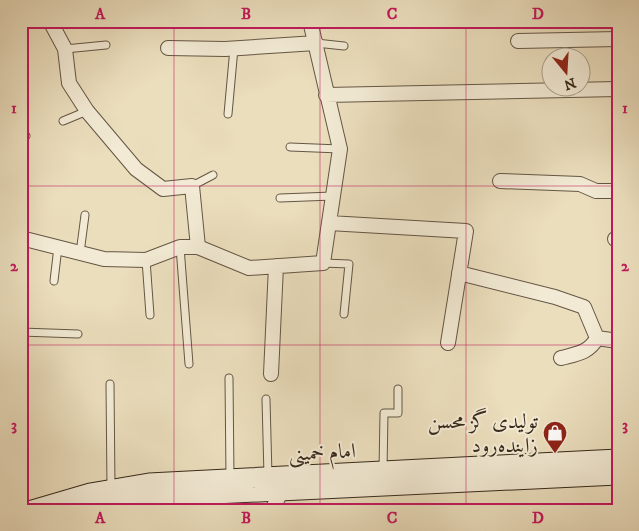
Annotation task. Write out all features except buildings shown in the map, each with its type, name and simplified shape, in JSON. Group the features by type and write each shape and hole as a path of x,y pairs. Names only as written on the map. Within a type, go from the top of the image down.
{"main road":[{"name":"امام خمینی","path":"82,510 156,504 278,481 383,471 618,459"},
{"name":"امام خمینی","path":"32,510 111,488 149,483 230,479 278,481 618,475"}],"street":[{"path":"50,21 65,49 69,83 87,112 136,169 163,189 192,186 198,247"},
{"path":"21,238 104,259 146,260 180,248 198,247 248,268 323,262 340,149 310,21"},
{"path":"518,41 618,39"},
{"path":"168,48 234,48 316,43"},
{"path":"326,95 618,89"},
{"path":"500,181 580,184 596,191 618,191"},
{"path":"328,223 466,231 448,344"},
{"path":"271,374 276,266"},
{"path":"459,273 555,297 584,307 597,338"},
{"path":"597,338 618,341"},
{"path":"560,358 582,353 592,347 597,338"},
{"path":"272,510 278,481"}],"lane":[{"path":"310,21 318,21"},
{"path":"316,43 344,46"},
{"path":"65,49 106,45"},
{"path":"228,114 234,48"},
{"path":"63,121 87,112"},
{"path":"290,147 340,149"},
{"path":"192,186 213,176"},
{"path":"280,198 333,196"},
{"path":"80,253 85,215"},
{"path":"54,281 58,246"},
{"path":"180,248 189,364"},
{"path":"146,260 150,315"},
{"path":"323,262 349,264 344,314"},
{"path":"21,332 78,334"},
{"path":"229,378 230,479"},
{"path":"110,384 111,488"},
{"path":"383,471 384,413 398,413 398,389"},
{"path":"266,399 278,481"}],"place":[{"name":"تولیدی گز محسن زاینده‌رود","path":"555,454"}]}
